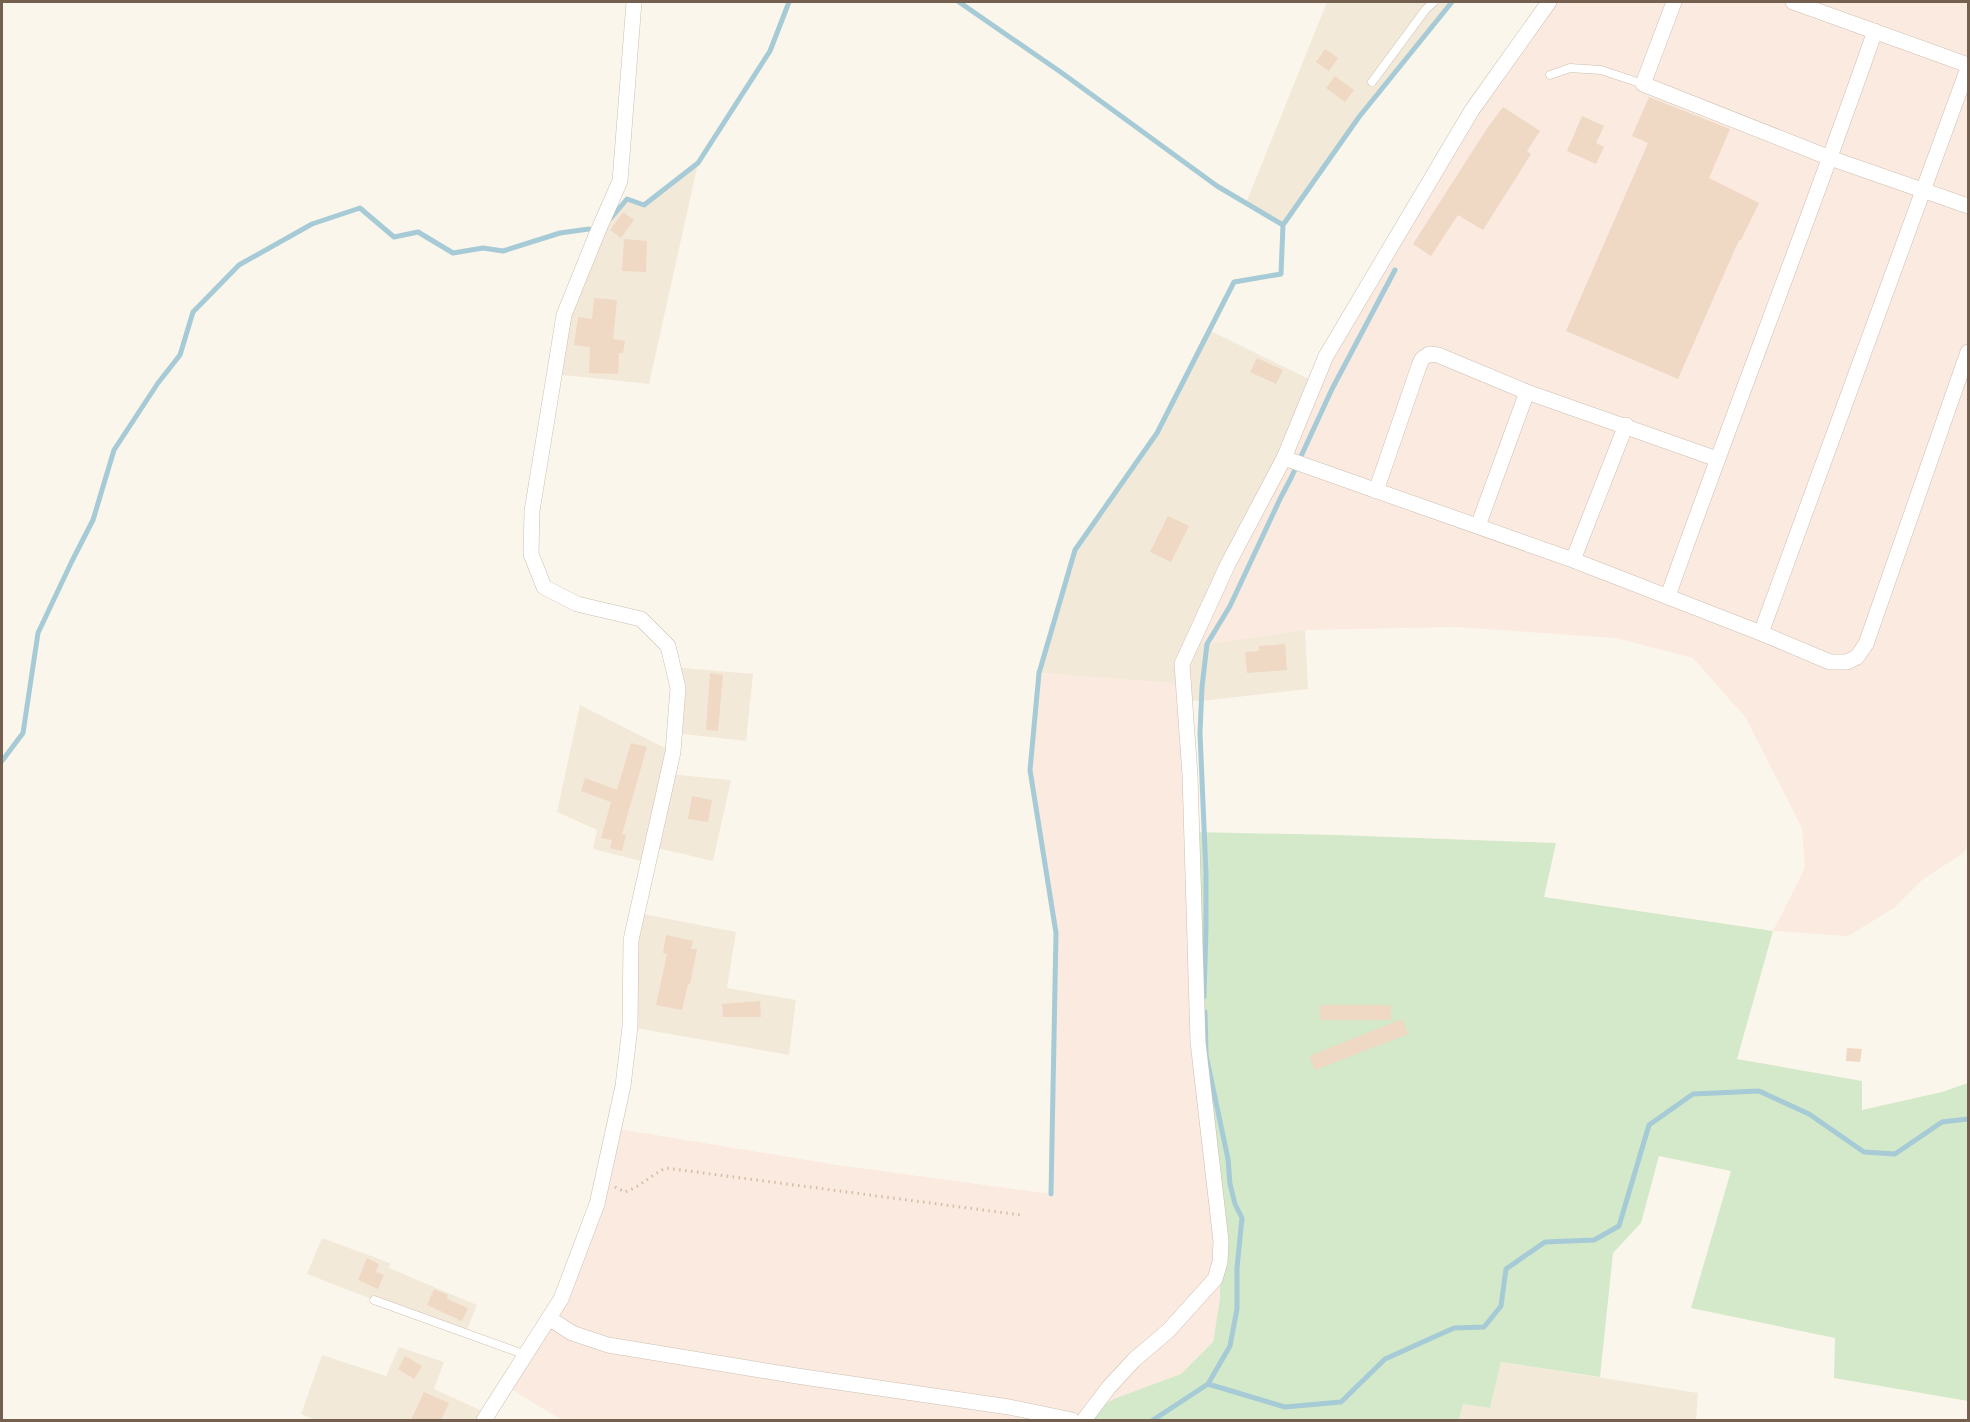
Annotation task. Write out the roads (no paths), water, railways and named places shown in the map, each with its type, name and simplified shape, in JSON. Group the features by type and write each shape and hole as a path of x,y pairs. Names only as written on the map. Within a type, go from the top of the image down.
{"street":[{"path":"484,1420 561,1299 597,1204 624,1074 630,1027 632,939 673,752 678,688 668,646 641,619 577,604 544,587 531,554 532,510 564,315 620,181 634,2"},
{"path":"1084,1420 1128,1367 1169,1330 1215,1279 1220,1262 1221,1241 1198,1042 1190,775 1182,664 1228,564 1285,459 1326,356 1472,110 1549,2"},
{"path":"1674,2 1643,84 1830,158 1968,206"},
{"path":"1761,633 1968,67 1793,2"},
{"path":"1668,596 1875,31"},
{"path":"1285,459 1478,526 1668,596 1830,662 1847,662 1857,657 1866,644 1968,352"},
{"path":"1376,490 1419,366 1422,359 1429,354 1438,355 1527,392 1626,425 1717,459"},
{"path":"1478,526 1527,392"},
{"path":"1573,561 1626,425"},
{"path":"549,1318 572,1333 608,1345 1009,1407 1072,1420"}],"lane":[{"path":"1372,82 1426,9 1434,2"},
{"path":"1550,75 1570,68 1601,70 1643,84"},
{"path":"374,1300 526,1355"}],"waterway":[{"path":"611,218 627,199 644,205 698,163 770,51 789,2"},
{"path":"959,2 1062,73 1217,186 1283,225"},
{"path":"1051,1194 1056,933 1030,770 1039,673 1075,550 1157,433 1234,282 1281,274 1283,225 1359,117 1452,2"},
{"path":"2,761 23,733 38,633 93,520 114,450 158,383 180,355 193,312 239,265 312,224 360,208 394,237 418,232 453,253 483,248 503,251 560,233 589,229"},
{"path":"1204,997 1206,873 1200,733 1207,644 1230,606 1332,389 1395,270"},
{"path":"1205,1012 1206,1055 1228,1159 1230,1184 1235,1204 1242,1218 1237,1268 1237,1309 1230,1346 1208,1384"},
{"path":"1153,1420 1208,1384 1285,1407 1341,1402 1385,1359 1454,1328 1484,1327 1501,1306 1506,1269 1545,1242 1594,1240 1619,1226 1649,1125 1693,1094 1759,1091 1809,1114 1864,1152 1895,1154 1942,1122 1968,1119"}]}
